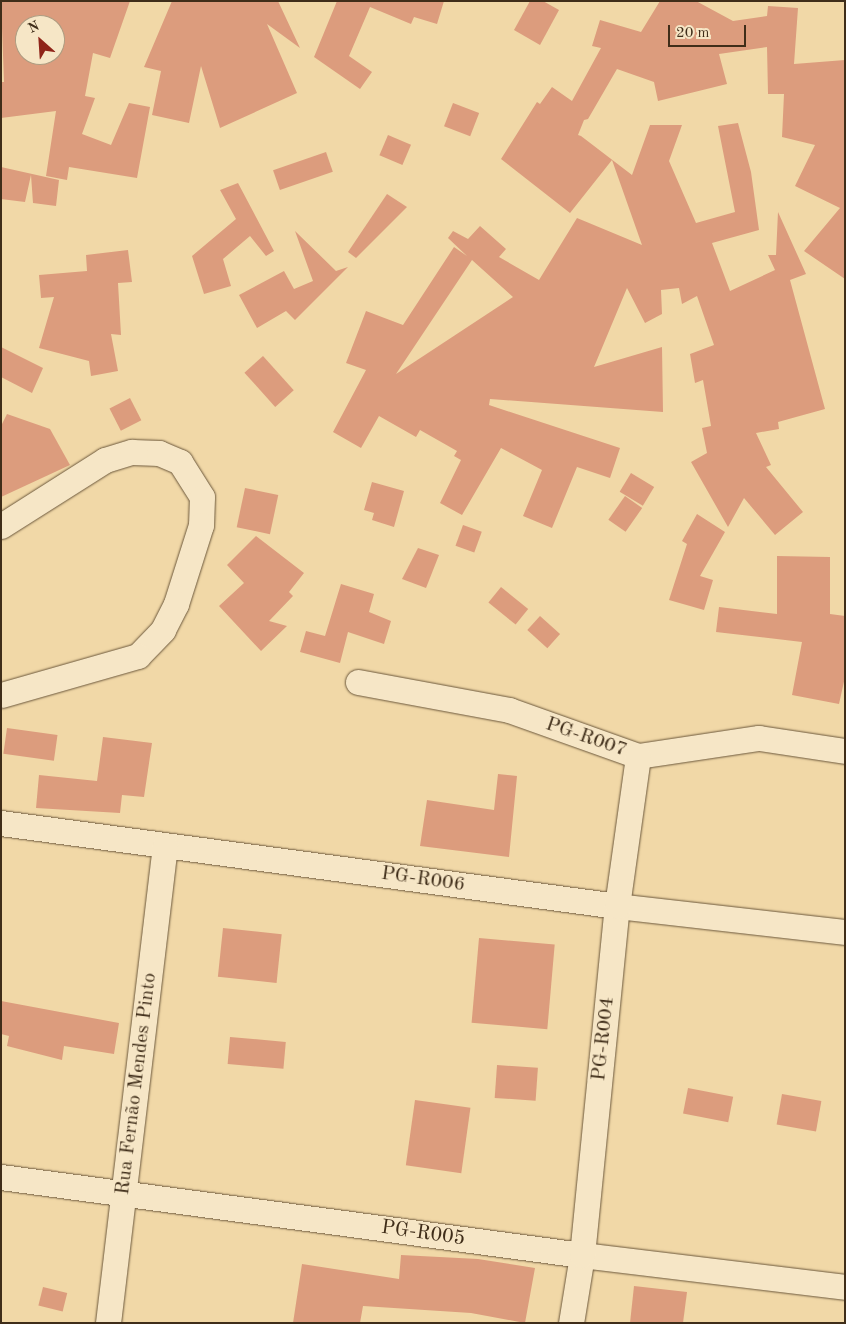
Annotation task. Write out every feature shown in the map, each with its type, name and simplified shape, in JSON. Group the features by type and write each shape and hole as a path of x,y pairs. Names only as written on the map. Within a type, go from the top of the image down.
{"street":[{"path":"1,526 105,460 132,452 158,453 180,462 202,497 201,525 176,604 163,630 138,656 1,695"},
{"name":"PG-R007","path":"358,682 509,710 638,756 759,738 845,751"},
{"name":"PG-R004","path":"571,1323 582,1256 617,906 638,756"},
{"name":"PG-R006","path":"1,823 617,906 845,932"},
{"name":"Rua Fernão Mendes Pinto","path":"108,1323 165,845"},
{"name":"PG-R005","path":"1,1177 582,1256 845,1286"}],"building":[{"path":"1,1 130,1 110,58 93,53 85,96 95,98 82,134 111,145 129,103 150,107 137,178 69,167 67,180 46,176 56,111 1,118 1,82 4,82"},
{"path":"172,1 278,1 300,48 267,24 297,93 220,128 201,66 189,123 152,115 161,71 144,67"},
{"path":"337,1 444,1 437,24 414,17 411,24 370,7 349,56 372,72 360,89 314,57"},
{"path":"530,1 543,1 559,10 540,45 514,30"},
{"path":"660,1 696,1 733,21 767,16 768,6 798,8 794,64 845,60 845,279 804,251 840,208 795,186 815,145 782,137 784,94 768,94 767,47 719,54 727,84 658,101 654,82 617,69 588,119 584,120 578,135 581,136 632,175 650,125 682,125 669,161 696,223 735,212 718,126 738,123 751,172 759,230 712,243 730,291 775,270 768,255 776,255 778,212 806,274 790,280 825,409 778,422 779,429 756,433 771,465 766,467 803,512 775,535 744,498 728,527 691,462 707,453 702,428 711,426 703,380 695,383 690,354 714,345 697,296 682,304 679,288 661,290 662,314 645,323 627,288 594,367 662,347 663,412 490,399 489,405 620,448 610,478 577,467 552,528 523,516 542,470 501,448 462,515 440,503 461,460 454,456 457,451 420,430 416,437 379,416 361,448 333,432 366,370 346,363 366,311 403,325 454,247 467,256 448,238 453,231 468,239 480,226 506,249 499,257 539,280 577,218 642,245 612,160 570,213 501,159 537,102 540,104 552,87 572,101 601,48 592,46 600,20 641,32","holes":["472,260 513,297 396,374"]},
{"path":"453,103 479,113 470,136 444,126"},
{"path":"388,135 411,145 402,165 379,155"},
{"path":"326,152 333,172 280,190 273,170"},
{"path":"1,167 59,180 56,206 33,203 31,175 25,202 1,199"},
{"path":"238,183 274,251 266,256 250,236 223,259 231,286 204,294 192,256 236,219 220,190"},
{"path":"387,194 407,207 356,258 348,252"},
{"path":"295,231 336,271 348,267 295,320 286,311 257,328 239,295 284,271 294,289 313,281"},
{"path":"128,250 132,282 118,283 121,335 111,334 118,371 91,376 89,361 39,348 54,297 41,298 39,275 87,271 86,255"},
{"path":"1,347 43,368 32,393 1,377"},
{"path":"263,356 294,390 275,407 244,373"},
{"path":"130,398 141,420 121,431 110,408"},
{"path":"7,414 50,429 70,465 1,497 1,426"},
{"path":"631,473 654,487 643,506 620,492"},
{"path":"372,482 404,491 394,527 372,520 374,513 364,510"},
{"path":"245,488 278,495 270,534 237,527"},
{"path":"625,496 642,508 626,532 608,520"},
{"path":"697,514 725,532 700,576 713,580 704,610 669,600 687,544 682,541"},
{"path":"463,525 482,532 474,553 455,546"},
{"path":"256,536 304,573 289,592 293,596 269,621 287,626 261,651 219,606 244,583 227,565"},
{"path":"418,548 439,555 426,588 402,579"},
{"path":"777,556 830,557 830,614 845,616 845,677 839,704 792,695 802,642 716,632 719,607 777,614"},
{"path":"341,584 374,594 369,612 391,621 384,644 348,632 340,663 300,652 306,631 325,636"},
{"path":"501,587 528,609 516,625 488,603"},
{"path":"540,616 560,634 547,648 527,630"},
{"path":"7,728 58,735 54,761 3,754"},
{"path":"103,737 152,743 144,797 122,795 120,813 36,808 39,775 97,781"},
{"path":"498,774 517,776 509,857 420,846 427,800 494,810"},
{"path":"223,928 282,934 277,983 218,977"},
{"path":"479,938 555,945 547,1029 472,1023"},
{"path":"1,1001 119,1023 114,1054 64,1046 62,1060 7,1046 9,1036 1,1034"},
{"path":"230,1037 286,1042 283,1069 228,1064"},
{"path":"497,1065 538,1068 536,1101 495,1098"},
{"path":"688,1088 733,1097 728,1122 683,1114"},
{"path":"782,1094 821,1101 816,1131 777,1125"},
{"path":"415,1100 470,1108 461,1173 406,1165"},
{"path":"401,1255 478,1259 535,1268 525,1323 471,1313 363,1306 360,1323 293,1323 302,1264 399,1279"},
{"path":"634,1286 687,1292 683,1323 630,1323"},
{"path":"43,1287 67,1293 63,1311 38,1305"}]}
